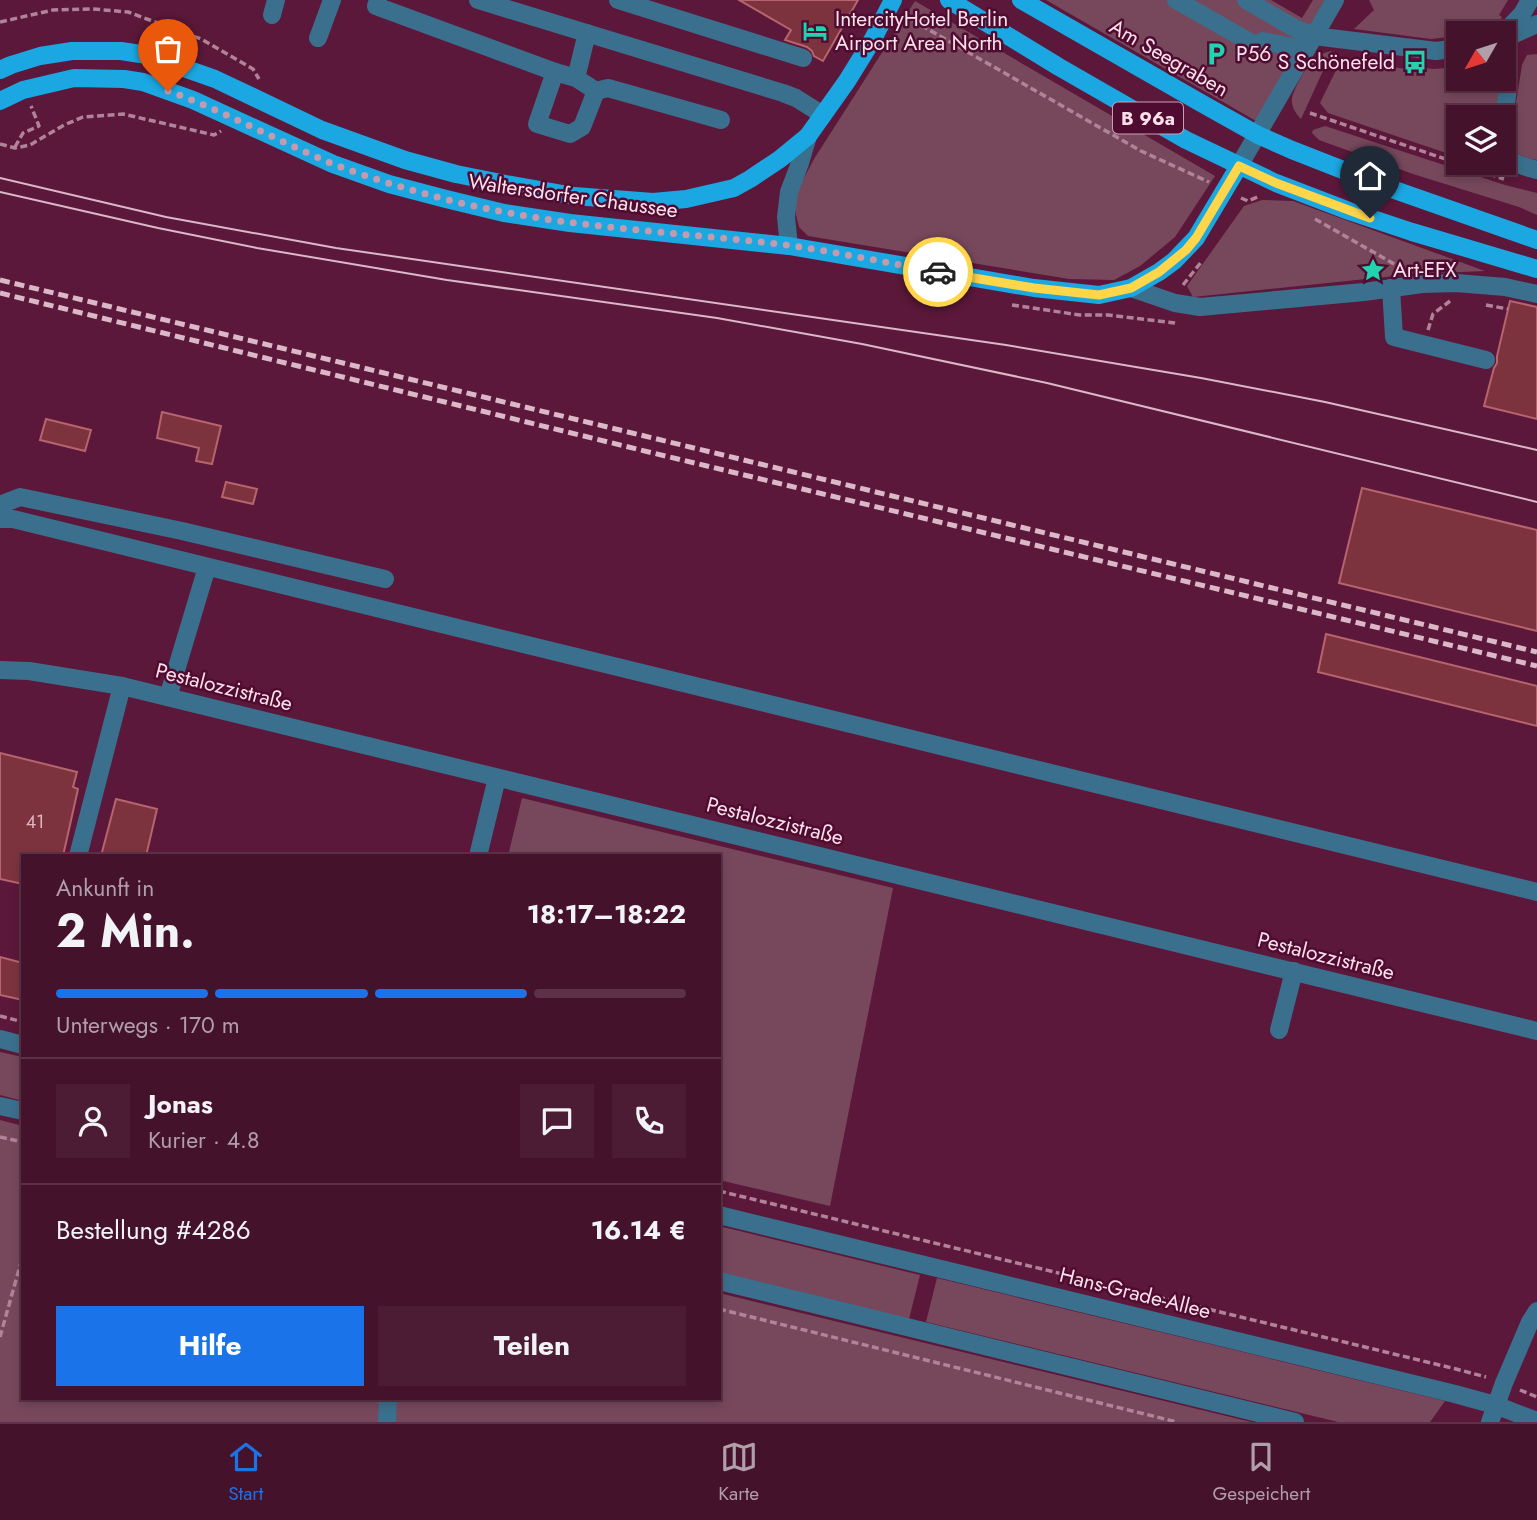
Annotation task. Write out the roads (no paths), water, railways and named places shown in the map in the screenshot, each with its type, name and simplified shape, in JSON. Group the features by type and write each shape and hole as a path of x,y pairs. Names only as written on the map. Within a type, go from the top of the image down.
{"main road":[{"name":"B 96a","path":"949,0 1186,140 1276,183 1423,236 1537,269"},
{"name":"Am Seegraben","path":"1021,0 1258,135"},
{"name":"Waltersdorfer Chaussee","path":"0,70 40,56 72,51 121,51 147,55 215,79 322,130 405,160 456,174 574,196 653,202 686,199 734,188 780,159 808,136 847,82 891,4"},
{"name":"Waltersdorfer Chaussee","path":"0,101 23,90 74,78 143,82 193,100 333,164 389,184 504,213 570,223 789,246 1034,288 1099,295 1131,288 1159,272 1186,250 1239,166"},
{"name":"B 96a","path":"1258,135 1301,155 1537,240"}],"street":[{"path":"318,38 332,0"},
{"path":"378,0 376,6 576,78 596,91 608,88 721,120"},
{"path":"478,0 783,93 823,115"},
{"path":"618,0 803,58"},
{"path":"1176,0 1255,45 1263,41 1446,50"},
{"path":"1245,0 1296,29 1310,43"},
{"path":"1239,166 1335,0"},
{"path":"1516,22 1530,0"},
{"path":"1516,33 1537,24"},
{"path":"576,78 587,33"},
{"path":"1516,37 1537,36"},
{"path":"555,72 537,124 570,134 582,127 596,91"},
{"name":"Waltersdorfer Chaussee","path":"789,246 786,217 789,192 808,136"},
{"path":"1516,164 1537,170"},
{"path":"1131,288 1175,303 1200,307 1423,284 1505,287 1537,294"},
{"path":"1391,288 1394,337 1486,360"},
{"path":"0,505 20,497 182,531 385,579"},
{"path":"0,519 13,519 1537,892"},
{"path":"168,697 207,567"},
{"name":"Pestalozzistraße","path":"0,670 29,671 122,686 1537,1031"},
{"path":"79,854 122,686"},
{"path":"478,854 497,778"},
{"path":"1279,1031 1294,971"},
{"path":"0,1039 21,1044"},
{"path":"0,1106 21,1111"},
{"name":"Hans-Grade-Allee","path":"721,1215 1455,1394 1493,1413 1537,1422"},
{"path":"721,1281 1295,1422"},
{"path":"1493,1413 1537,1311"},
{"path":"387,1422 388,1400"}],"tram line":[{"path":"0,178 166,217 336,248 1006,345 1201,378 1325,402 1537,450"},
{"path":"0,192 257,248 447,280 717,318 862,344 1047,383 1537,502"}],"railway":[{"path":"0,280 1537,652"},
{"path":"0,293 1537,666"}],"place":[{"name":"IntercityHotel Berlin Airport Area North","path":"815,31"},
{"name":"P56","path":"1216,54"},
{"name":"S Schönefeld","path":"1415,62"},
{"name":"Art-EFX","path":"1373,270"}]}
